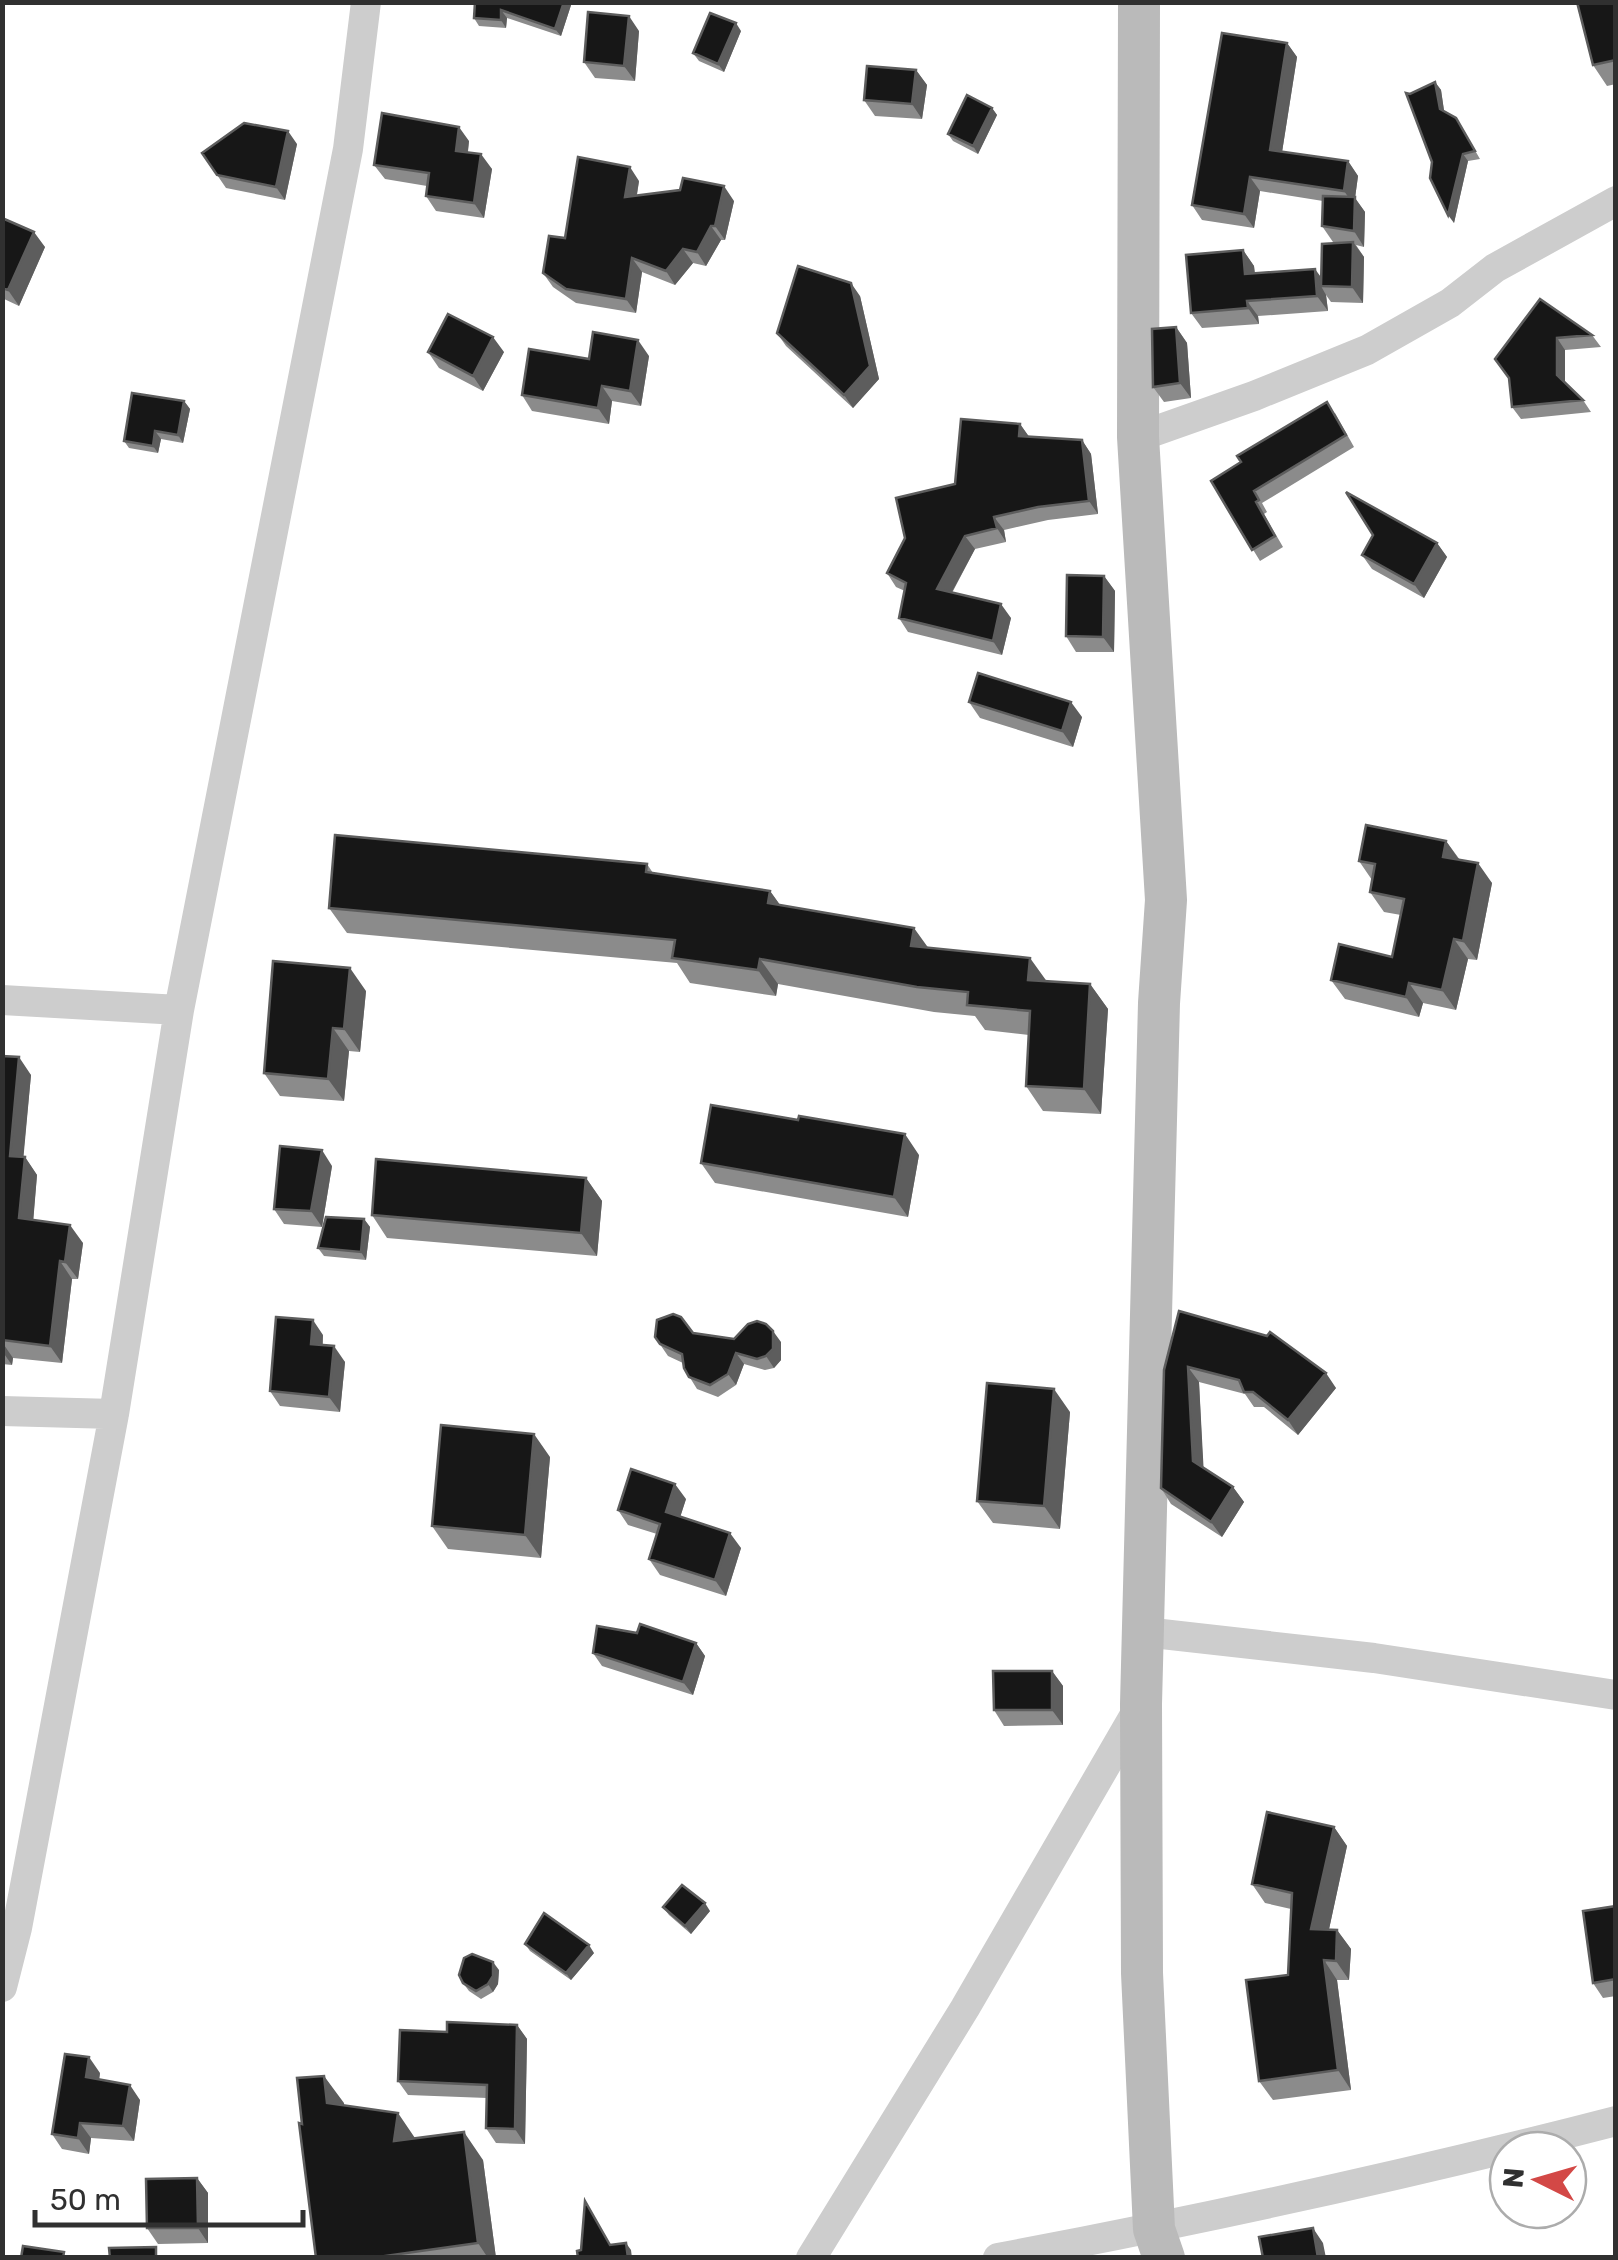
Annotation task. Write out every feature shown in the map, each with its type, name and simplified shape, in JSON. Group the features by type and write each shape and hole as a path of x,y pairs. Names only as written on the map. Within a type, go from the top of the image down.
{"main road":[{"path":"1139,2 1138,437 1166,900 1159,1002 1142,1704 1142,1972 1160,2243"}],"street":[{"path":"2,1987 114,1414 179,1010 348,148 366,2"},
{"path":"1138,437 1367,350 1450,303 1495,268 1616,201"},
{"path":"2,1000 179,1010"},
{"path":"2,1411 114,1414"},
{"path":"1144,1632 1374,1658 1616,1695"},
{"path":"811,2258 966,2008 1142,1704"},
{"path":"998,2258 1160,2243 1616,2121"}],"building":[{"path":"475,2 564,2 555,29 501,10 501,20 474,18"},
{"path":"1577,2 1616,2 1616,60 1593,65"},
{"path":"588,12 629,16 624,66 584,62"},
{"path":"710,13 736,23 718,64 693,53"},
{"path":"1222,33 1287,43 1270,150 1348,161 1344,191 1250,177 1244,214 1192,205"},
{"path":"867,66 916,70 912,104 864,100"},
{"path":"1435,82 1440,109 1456,118 1475,151 1463,154 1448,215 1430,178 1432,162 1406,93"},
{"path":"967,95 992,108 973,146 948,134"},
{"path":"382,113 459,127 456,151 481,154 474,203 426,196 429,173 374,165"},
{"path":"244,123 288,131 276,187 217,175 202,153"},
{"path":"578,157 630,167 625,197 680,190 683,178 724,186 715,226 711,226 697,252 683,249 666,271 632,258 626,299 566,289 543,273 549,236 565,238"},
{"path":"1323,196 1355,197 1354,231 1322,226"},
{"path":"2,218 34,232 8,290 2,288"},
{"path":"1353,242 1352,287 1321,286 1322,244"},
{"path":"1243,250 1245,274 1315,269 1317,296 1247,301 1248,308 1191,313 1186,255"},
{"path":"798,266 851,283 870,366 844,395 777,333"},
{"path":"1540,299 1592,335 1557,338 1557,375 1583,400 1512,407 1509,378 1495,359"},
{"path":"448,314 493,337 473,376 428,352"},
{"path":"1176,327 1180,383 1153,387 1152,329"},
{"path":"593,332 638,340 630,391 602,386 598,408 522,395 529,349 589,359"},
{"path":"132,393 184,401 178,435 155,431 153,446 124,441"},
{"path":"1327,402 1346,435 1254,491 1275,536 1252,550 1211,481 1241,462 1237,456"},
{"path":"961,419 1020,424 1019,436 1082,440 1089,501 994,517 997,528 965,536 937,589 1001,604 993,641 899,618 906,583 887,573 905,538 896,498 955,484"},
{"path":"1346,492 1437,543 1414,584 1362,555 1373,535"},
{"path":"1067,575 1104,576 1103,637 1066,636"},
{"path":"978,673 1071,702 1062,731 969,702"},
{"path":"1366,825 1446,841 1443,857 1478,863 1463,941 1454,939 1442,990 1409,983 1406,997 1331,980 1339,944 1392,957 1404,899 1370,892 1375,864 1359,861"},
{"path":"335,835 647,864 646,872 770,891 768,903 914,928 911,946 1030,958 1028,980 1090,984 1084,1089 1026,1086 1030,1011 967,1005 968,992 917,987 760,959 758,970 672,958 675,940 329,908"},
{"path":"273,961 350,968 344,1029 333,1028 328,1079 264,1073"},
{"path":"2,1056 19,1057 10,1156 25,1157 19,1218 70,1225 65,1262 60,1261 50,1346 2,1340"},
{"path":"711,1105 905,1134 894,1197 701,1163"},
{"path":"280,1146 322,1150 311,1211 274,1209"},
{"path":"376,1159 586,1178 581,1233 372,1215"},
{"path":"326,1217 364,1219 361,1252 318,1248"},
{"path":"1179,1311 1267,1336 1270,1332 1326,1373 1288,1420 1253,1392 1244,1392 1239,1380 1188,1367 1193,1461 1233,1487 1211,1522 1161,1488 1164,1370"},
{"path":"673,1314 681,1317 693,1333 734,1339 748,1324 766,1324 773,1331 773,1349 757,1359 736,1353 728,1374 710,1385 689,1377 682,1354 660,1344 655,1337 657,1320"},
{"path":"276,1317 313,1320 311,1344 334,1346 329,1397 270,1391"},
{"path":"987,1383 1054,1389 1044,1506 977,1501"},
{"path":"441,1425 534,1434 525,1535 432,1526"},
{"path":"631,1469 675,1484 666,1512 730,1533 715,1580 649,1559 660,1524 618,1510"},
{"path":"640,1624 696,1643 683,1682 593,1653 597,1626 637,1633"},
{"path":"993,1671 1052,1671 1052,1710 994,1710"},
{"path":"1267,1812 1334,1827 1311,1929 1337,1930 1336,1961 1324,1960 1338,2070 1259,2081 1246,1980 1288,1975 1292,1893 1252,1884"},
{"path":"682,1885 705,1903 685,1926 663,1907"},
{"path":"1616,1906 1616,1979 1593,1983 1583,1911"},
{"path":"544,1913 589,1945 566,1973 525,1944"},
{"path":"472,1954 493,1962 493,1976 476,1991 463,1983 459,1975 464,1958"},
{"path":"447,2022 517,2025 515,2129 486,2128 487,2085 398,2081 400,2030 447,2032"},
{"path":"65,2054 89,2057 86,2077 130,2085 123,2126 80,2123 78,2138 52,2134"},
{"path":"324,2076 327,2103 398,2113 394,2141 464,2132 478,2243 371,2258 316,2258 297,2078"},
{"path":"197,2178 198,2228 147,2228 146,2179"},
{"path":"585,2201 610,2245 626,2243 628,2258 578,2258"},
{"path":"1313,2228 1318,2258 1263,2258 1259,2237"},
{"path":"23,2246 64,2252 63,2258 21,2258"},
{"path":"156,2247 156,2258 110,2258 109,2248"}]}
